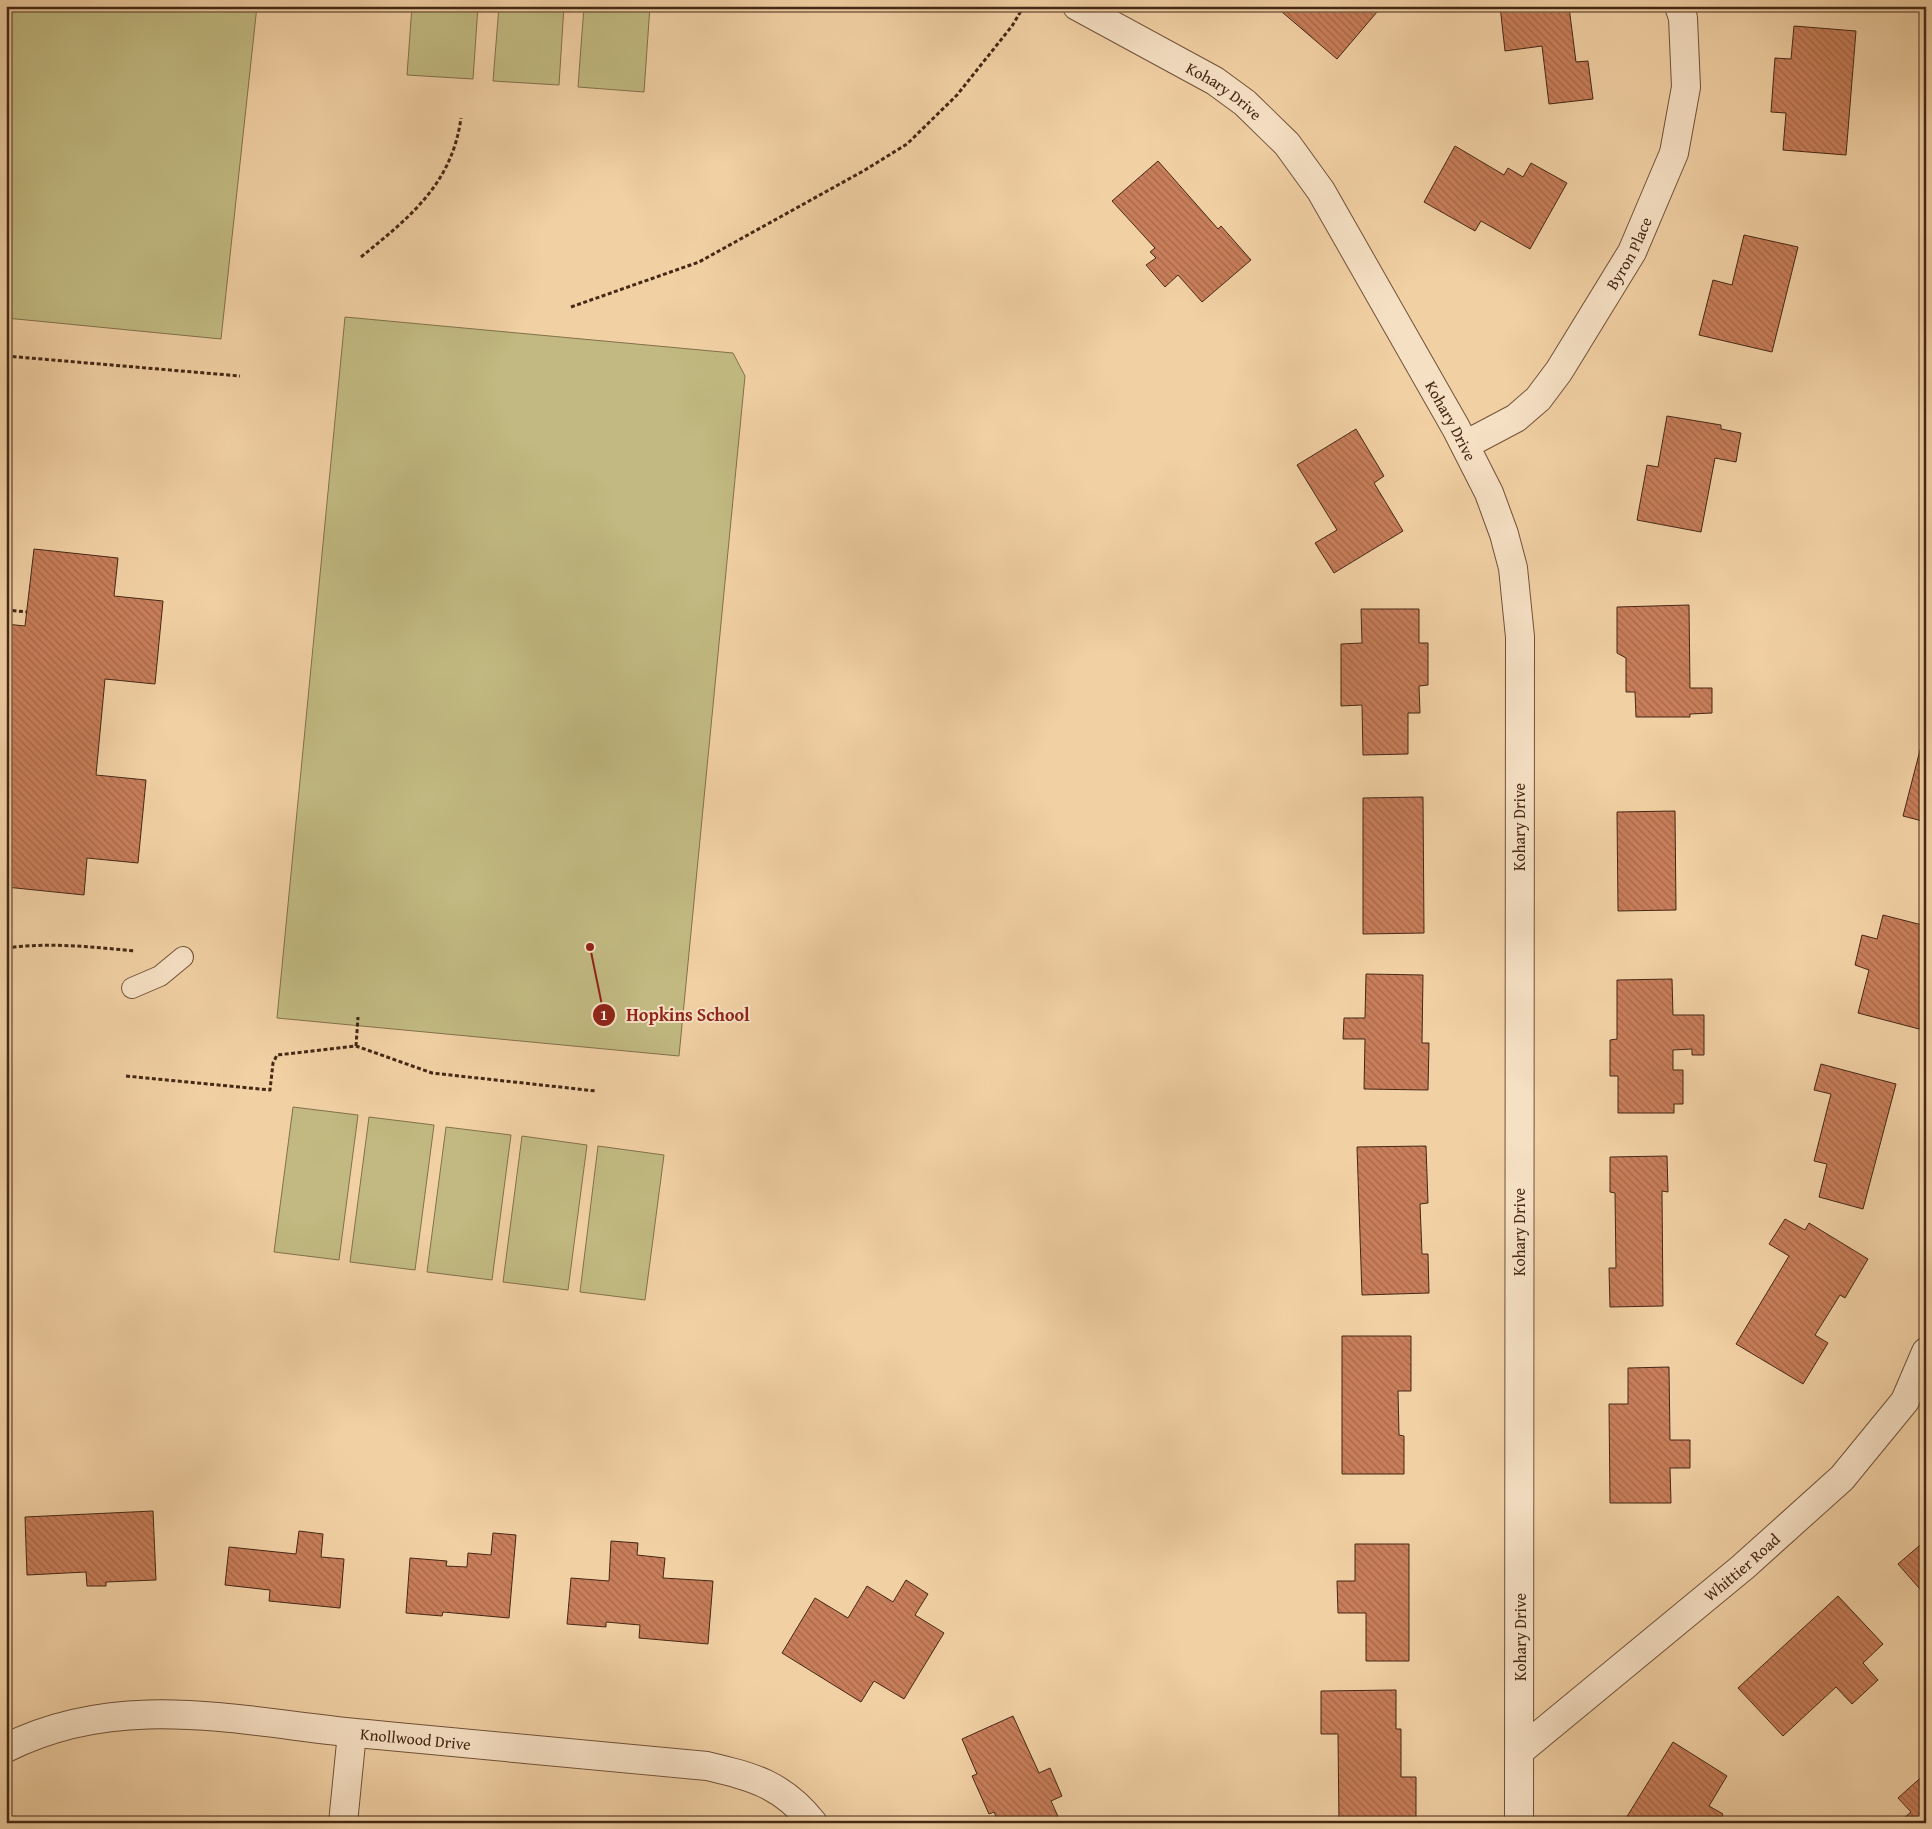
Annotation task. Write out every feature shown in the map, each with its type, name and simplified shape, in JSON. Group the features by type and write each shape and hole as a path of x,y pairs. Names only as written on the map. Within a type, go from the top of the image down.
{"street":[{"name":"Kohary Drive","path":"1077,6 1215,81 1245,103 1287,144 1321,191 1465,445 1489,493 1504,534 1513,568 1520,637 1519,1823"},
{"name":"Byron Place","path":"1465,445 1516,418 1538,399 1559,371 1632,252 1674,153 1686,87 1683,18 1679,6"},
{"name":"Whittier Road","path":"1520,1751 1743,1567 1842,1478 1905,1401 1926,1352"},
{"name":"Knollwood Drive","path":"6,1748 27,1738 79,1722 124,1715 178,1713 250,1719 352,1733 707,1766 743,1775 777,1788 796,1804 813,1823"},
{"path":"343,1823 352,1733"}],"lane":[{"path":"132,988 160,976 183,957"}],"path":[{"path":"571,307 698,262 865,170 906,144 957,96 1012,26 1024,6"},
{"path":"361,257 416,210 434,188 450,164 458,139 461,118"},
{"path":"6,356 240,376"},
{"path":"6,610 27,612"},
{"path":"6,948 33,944 58,944 183,957"},
{"path":"356,1046 358,1017"},
{"path":"126,1076 270,1090 273,1063 277,1055 356,1046 432,1073 596,1091"}],"shaded area":[{"path":"6,6 257,6 221,339 6,318"},
{"path":"412,6 478,6 473,79 407,75"},
{"path":"499,6 564,6 559,85 493,81"},
{"path":"584,6 650,6 644,92 578,87"},
{"path":"345,317 733,353 745,376 679,1056 277,1018"},
{"path":"293,1107 358,1115 339,1260 274,1252"},
{"path":"369,1117 434,1125 415,1270 350,1262"},
{"path":"446,1127 511,1135 492,1280 427,1272"},
{"path":"522,1136 587,1145 568,1290 503,1282"},
{"path":"598,1146 664,1155 645,1300 580,1292"}],"building":[{"path":"1275,6 1370,6 1377,12 1337,59"},
{"path":"1500,6 1572,6 1569,7 1576,62 1588,61 1593,99 1549,104 1542,46 1505,51"},
{"path":"1794,26 1856,31 1846,155 1783,150 1786,113 1771,112 1775,58 1791,59"},
{"path":"1455,146 1504,175 1508,168 1523,177 1531,163 1567,183 1530,249 1481,221 1475,231 1424,202"},
{"path":"1158,161 1218,229 1221,226 1251,260 1202,302 1178,275 1165,287 1146,265 1156,258 1150,252 1155,248 1112,201"},
{"path":"1744,235 1798,247 1772,352 1699,335 1713,280 1732,285"},
{"path":"1667,416 1721,425 1721,429 1741,433 1736,462 1715,458 1701,532 1637,520 1647,465 1658,467"},
{"path":"1356,429 1384,476 1374,483 1403,531 1334,573 1315,543 1337,530 1297,465"},
{"path":"34,549 118,558 114,596 163,601 155,684 105,679 96,775 146,780 138,863 87,858 84,895 6,887 6,624 25,626"},
{"path":"1689,605 1690,688 1712,688 1712,713 1690,714 1690,717 1636,717 1635,692 1626,692 1626,658 1617,653 1617,607"},
{"path":"1361,609 1419,609 1419,643 1428,643 1428,685 1419,686 1420,713 1408,713 1408,754 1363,755 1362,705 1341,706 1341,644 1362,643"},
{"path":"1926,727 1926,822 1903,816"},
{"path":"1423,797 1424,933 1363,934 1363,798"},
{"path":"1675,811 1676,910 1618,911 1617,812"},
{"path":"1883,915 1926,926 1926,953 1921,973 1926,975 1926,1020 1923,1030 1858,1013 1869,970 1855,965 1862,935 1877,939"},
{"path":"1366,974 1423,975 1422,1043 1429,1043 1428,1090 1364,1089 1365,1039 1343,1039 1344,1018 1365,1018"},
{"path":"1672,979 1673,1015 1704,1015 1704,1055 1692,1055 1692,1049 1673,1050 1673,1070 1683,1070 1683,1104 1674,1104 1674,1113 1618,1113 1618,1076 1610,1076 1610,1040 1617,1039 1617,980"},
{"path":"1821,1064 1896,1084 1863,1209 1819,1197 1827,1164 1814,1161 1831,1094 1814,1090"},
{"path":"1426,1146 1428,1203 1420,1204 1422,1254 1428,1254 1429,1293 1362,1295 1357,1147"},
{"path":"1667,1156 1668,1192 1662,1191 1663,1306 1610,1307 1609,1268 1616,1268 1615,1193 1610,1192 1610,1157"},
{"path":"1785,1219 1805,1230 1809,1223 1868,1259 1845,1298 1840,1295 1815,1335 1828,1343 1803,1384 1736,1344 1789,1256 1769,1244"},
{"path":"1342,1336 1411,1336 1411,1391 1398,1391 1399,1435 1404,1436 1404,1474 1342,1474"},
{"path":"1669,1367 1670,1440 1690,1440 1690,1468 1670,1468 1671,1503 1610,1503 1609,1404 1628,1404 1628,1368"},
{"path":"153,1511 156,1580 106,1582 106,1586 87,1586 86,1572 27,1575 25,1517"},
{"path":"299,1531 323,1534 321,1557 344,1559 340,1608 269,1601 270,1590 225,1585 229,1547 296,1554"},
{"path":"493,1533 516,1535 509,1618 443,1612 442,1616 406,1613 410,1558 447,1561 446,1566 467,1567 468,1553 491,1555"},
{"path":"1926,1540 1926,1596 1898,1564"},
{"path":"611,1541 638,1543 637,1555 665,1558 663,1578 713,1581 708,1644 639,1638 640,1625 606,1622 606,1627 567,1624 571,1578 609,1581"},
{"path":"1355,1544 1409,1544 1409,1661 1366,1661 1366,1613 1338,1613 1337,1581 1355,1581"},
{"path":"906,1580 928,1594 915,1615 944,1633 904,1699 874,1681 861,1702 782,1653 815,1598 848,1618 867,1586 893,1602"},
{"path":"1838,1596 1883,1644 1863,1663 1878,1680 1852,1704 1836,1687 1783,1736 1738,1688"},
{"path":"1396,1690 1396,1729 1401,1729 1401,1777 1416,1777 1416,1822 1339,1823 1338,1734 1321,1734 1321,1691"},
{"path":"1013,1716 1039,1773 1050,1768 1062,1796 1051,1801 1061,1823 999,1823 994,1812 989,1814 972,1776 977,1774 962,1739"},
{"path":"1673,1742 1727,1776 1709,1806 1723,1814 1718,1823 1623,1823"},
{"path":"1926,1773 1926,1823 1898,1823 1911,1812 1898,1798"}],"place":[{"name":"Hopkins School","path":"590,947"}]}
